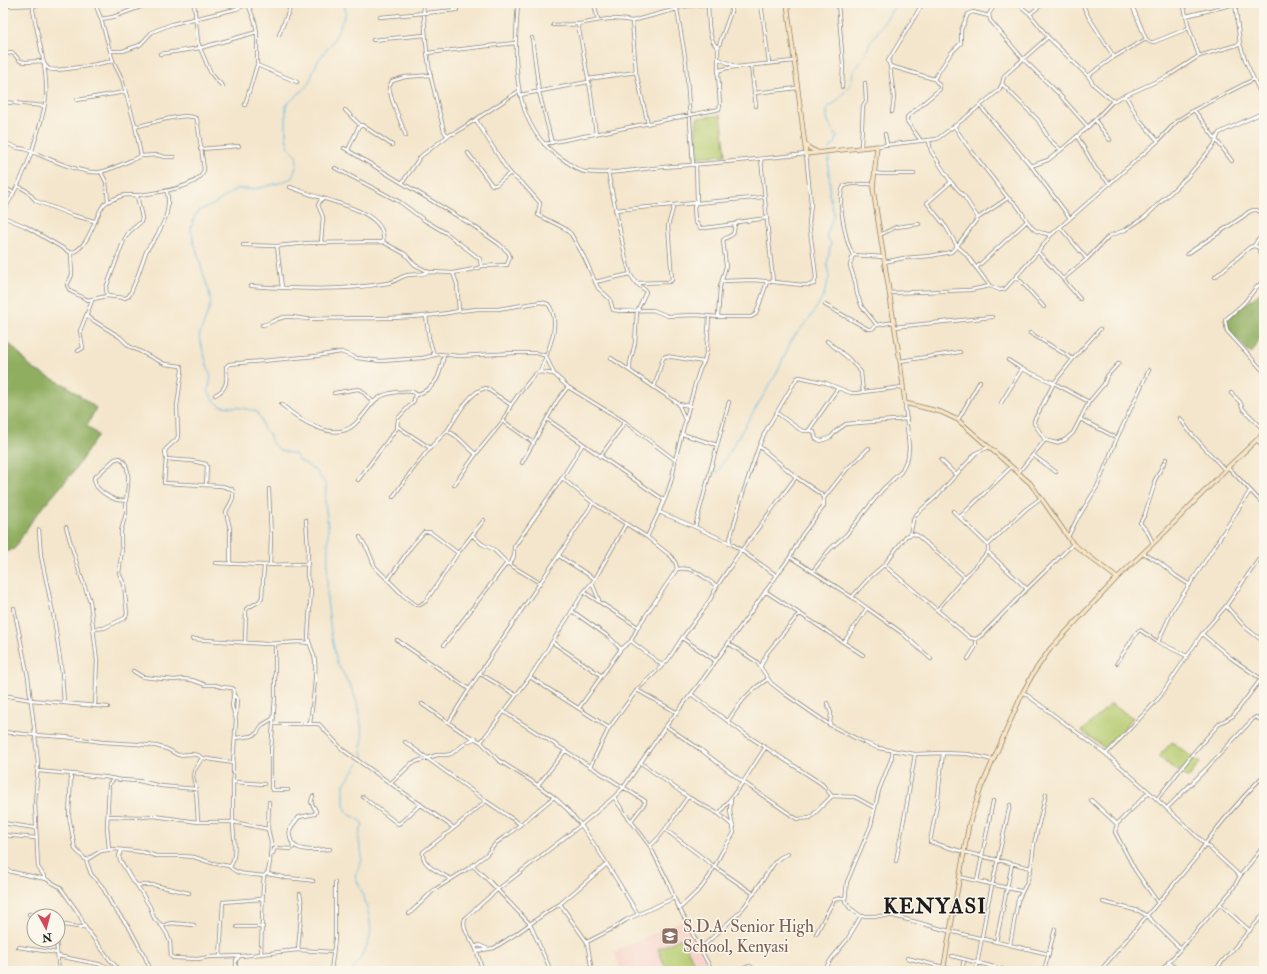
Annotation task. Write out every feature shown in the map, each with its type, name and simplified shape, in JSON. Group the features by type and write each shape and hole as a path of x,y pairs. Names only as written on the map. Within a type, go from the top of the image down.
{"street":[{"path":"3,6 36,5 40,3"},
{"path":"95,3 113,61 122,79 135,126 141,156"},
{"path":"101,19 151,3"},
{"path":"194,3 200,48 210,73 214,79 223,86"},
{"path":"279,35 292,3"},
{"path":"423,3 427,53 431,74 444,131 449,135"},
{"path":"518,3 515,43 517,77 520,93 529,122 544,144 556,155 583,172 608,172 761,159 937,139 999,90 1004,76 1048,37"},
{"path":"594,3 598,20"},
{"path":"552,25 578,24 619,18 632,21 680,7 715,3"},
{"path":"544,144 719,109 718,48 734,3"},
{"path":"761,3 769,63"},
{"path":"722,281 754,280 809,286 814,284 815,281 815,268 809,222 811,204 806,171 806,154 787,4 803,3"},
{"path":"838,3 843,65 842,87"},
{"path":"892,112 894,98 890,66 888,62 923,3"},
{"path":"996,3 990,11 990,20 1023,59 1058,93 1088,127"},
{"path":"1017,3 1030,14 1048,37 1088,76 1094,84 1113,101"},
{"path":"1030,14 1044,3"},
{"path":"1082,3 1092,23 1114,57"},
{"path":"1131,3 1146,39 1150,42 1154,42 1189,28"},
{"path":"1183,3 1189,28 1199,56"},
{"path":"110,51 123,51 140,45 152,32 172,24 236,10 250,4 257,32 257,64 245,104"},
{"path":"708,4 711,38 715,46 718,48"},
{"path":"1186,16 1235,4 1240,44 1264,101"},
{"path":"3,212 18,186 29,162 31,152 41,126 46,94 43,61 33,10 33,7 36,5"},
{"path":"677,9 686,63 697,200 694,207 695,221 700,228 735,224 738,222 767,218"},
{"path":"380,17 457,10"},
{"path":"934,78 951,53 961,43 961,30 968,14 973,12 989,16"},
{"path":"632,21 636,72 648,124"},
{"path":"578,24 596,134"},
{"path":"160,54 200,48 257,32"},
{"path":"373,40 425,35"},
{"path":"532,38 539,92 552,142"},
{"path":"1088,76 1114,57 1146,39"},
{"path":"427,53 515,43"},
{"path":"1031,166 1048,160 1061,150 1088,127 1113,101 1168,76 1199,56 1240,44"},
{"path":"3,54 13,53 20,61 25,62 43,61"},
{"path":"719,59 738,67"},
{"path":"718,73 724,69 794,60"},
{"path":"43,61 49,69 58,70 113,61"},
{"path":"257,64 297,82"},
{"path":"751,66 756,106"},
{"path":"890,66 934,78 940,86 940,89 906,117 907,121 921,141"},
{"path":"402,183 421,156 449,135 455,133 520,93 539,92 636,72"},
{"path":"406,136 392,100 389,87 392,81 405,77 431,74"},
{"path":"951,182 927,203 946,227 957,246 990,286 1000,290 1005,289 1017,277 1051,235 1158,141 1177,121 1194,110 1254,79"},
{"path":"861,147 863,106 866,101 865,83"},
{"path":"1002,84 1038,120 1049,139 1061,150"},
{"path":"754,94 798,88"},
{"path":"77,100 125,92"},
{"path":"1125,95 1139,119 1158,141"},
{"path":"3,102 44,106"},
{"path":"980,106 1031,166 1070,218"},
{"path":"345,110 360,125 392,145"},
{"path":"1194,110 1232,161"},
{"path":"1063,279 1087,259 1109,236 1125,230 1144,217 1156,206 1189,175 1214,145 1219,133 1264,112"},
{"path":"3,217 25,226 71,253 77,252 82,247 94,221 105,203 108,201 130,194 137,196 152,192 167,192 200,178 204,169 200,149 199,128 196,118 182,116 135,126"},
{"path":"476,120 497,155 513,176 524,185 540,203 538,215 564,228 571,234 584,257 598,288 610,299 613,310 652,310 668,316 754,316 767,282"},
{"path":"1095,120 1110,140"},
{"path":"348,150 360,125"},
{"path":"954,126 966,144 1008,198 1013,200 1018,206 1026,222 1037,232 1051,235"},
{"path":"885,134 887,144"},
{"path":"1077,136 1096,169 1110,184"},
{"path":"929,141 931,151 951,182 964,196 978,218"},
{"path":"3,142 73,168 93,172 100,172 141,156 174,156"},
{"path":"804,142 809,148 818,153"},
{"path":"200,149 239,146"},
{"path":"813,571 830,549 846,535 883,489 901,472 908,457 909,448 907,420 900,361 872,184 877,146"},
{"path":"251,286 282,288 347,287 390,283 407,275 420,275 429,272 453,273 479,268 481,266 507,265 510,256 508,252 489,236 344,148"},
{"path":"468,153 492,185 496,185 510,172"},
{"path":"761,159 773,282"},
{"path":"335,168 400,202 480,258 481,266"},
{"path":"100,172 106,182 108,201"},
{"path":"608,172 623,248 630,274 636,284 646,292 637,311 635,343 630,363 630,370"},
{"path":"874,172 881,174 914,174"},
{"path":"872,184 850,184 844,186 842,190 841,204 848,247 853,255 850,265 857,294 862,307 878,325"},
{"path":"18,186 27,191 36,201 72,215 94,221"},
{"path":"3,187 14,193"},
{"path":"290,187 347,206 366,215 378,224 384,238 383,242"},
{"path":"71,253 70,259 72,277 67,282 67,288 70,291 85,299 92,300 107,296 125,298 129,296 140,273 147,250 155,238 167,213 169,205 167,192"},
{"path":"107,296 106,288 124,240 129,232 141,222 142,218 137,196"},
{"path":"615,210 765,197"},
{"path":"321,244 323,217 318,206 322,198"},
{"path":"884,262 951,252 978,218 1008,198"},
{"path":"636,284 669,282 672,280 668,226 674,205"},
{"path":"1187,254 1244,216 1249,211 1258,210 1264,216"},
{"path":"976,268 1026,222"},
{"path":"718,317 720,287 726,266 723,240 735,233 735,224"},
{"path":"880,236 896,227 919,224"},
{"path":"1060,228 1087,259"},
{"path":"1215,277 1250,247 1254,246 1264,234"},
{"path":"242,245 277,246 383,242 405,254 415,265 429,272"},
{"path":"277,246 282,288"},
{"path":"1254,246 1258,247 1264,260"},
{"path":"1038,252 1080,299"},
{"path":"853,255 884,257"},
{"path":"453,273 457,284 459,311"},
{"path":"595,282 630,274"},
{"path":"1017,277 1044,307"},
{"path":"1264,280 1225,320 1227,332 1264,372"},
{"path":"889,293 970,290 990,286"},
{"path":"78,351 83,348 80,331 92,300"},
{"path":"262,325 269,324 285,317 303,319 426,316 541,302 548,304 553,309 555,320 546,356 540,372"},
{"path":"825,305 868,329 878,325 894,322"},
{"path":"86,316 120,337 129,346 165,364 181,366 182,370 177,406 178,436 165,452 166,459 164,482 165,484 206,485 230,488 234,492 233,499 226,512 230,529 230,563"},
{"path":"426,316 429,338 434,355"},
{"path":"647,537 670,486 674,472 675,460 707,349 709,316"},
{"path":"894,327 992,317"},
{"path":"1100,329 1073,358 1054,383 1034,421 1034,424 1045,440 1056,443 1065,440 1073,433 1090,402 1104,384 1107,376 1119,363"},
{"path":"1030,333 1073,358"},
{"path":"827,341 848,358 861,372 863,392"},
{"path":"215,395 221,392 227,382 226,368 229,364 316,356 341,352 357,358 380,361 423,358 434,355 459,356 537,353 546,356 554,374 568,387 625,422 675,460"},
{"path":"900,361 960,352"},
{"path":"358,480 397,426 398,418 410,406 416,395 427,391 435,381 441,370 444,355"},
{"path":"654,388 663,358 666,356 704,362"},
{"path":"611,358 679,404 690,406"},
{"path":"1008,360 1022,369 1054,383 1090,402"},
{"path":"1000,403 1022,369"},
{"path":"1068,538 1076,521 1097,487 1117,438 1149,370"},
{"path":"454,485 476,454 503,421 511,405 535,374 540,372 554,374"},
{"path":"729,543 741,499 759,446 765,432 797,378 800,377 810,379 851,393 903,387"},
{"path":"958,420 980,381"},
{"path":"522,464 558,401 568,387"},
{"path":"393,497 430,448 447,431 469,399 482,389 486,388 511,405"},
{"path":"809,430 838,388"},
{"path":"334,393 358,389 361,390 373,402"},
{"path":"281,404 293,415 318,429 339,431 349,429 354,425 373,402 380,396 389,393 407,391 413,392 416,395"},
{"path":"943,969 970,824 981,788 1023,692 1034,672 1050,649 1117,578 1264,431 1243,409 1240,402 1232,393"},
{"path":"695,527 729,402"},
{"path":"905,403 941,412 958,420 1030,483 1073,544 1117,578"},
{"path":"679,404 686,421"},
{"path":"777,413 799,429 814,432 816,439 821,441 832,437 836,431 846,424 907,420"},
{"path":"1180,418 1189,431 1264,505"},
{"path":"548,419 600,457 664,500"},
{"path":"1080,419 1117,438"},
{"path":"503,421 534,443"},
{"path":"600,457 625,422"},
{"path":"397,426 430,448"},
{"path":"447,431 457,437 468,449 476,454"},
{"path":"682,434 717,446"},
{"path":"1018,473 1045,440"},
{"path":"1256,440 1264,448"},
{"path":"510,565 514,556 514,547 562,478 583,444"},
{"path":"759,446 796,478 822,495 824,498"},
{"path":"910,535 914,517 936,498 976,454 990,447"},
{"path":"483,971 477,951 465,929 465,918 497,890 581,825 614,797 622,788 676,712 716,661 790,557 802,535 824,506 824,498 847,469 869,448"},
{"path":"1033,455 1056,472"},
{"path":"93,629 104,628 125,618 127,614 124,584 119,573 122,550 121,531 126,514 128,484 127,469 123,460 120,458 115,459 94,478 96,486 104,493 123,501 126,500"},
{"path":"166,459 192,461 206,464 208,467 206,485"},
{"path":"1153,543 1147,531 1140,523 1145,514 1154,482 1166,459"},
{"path":"941,460 956,475"},
{"path":"960,517 1012,467"},
{"path":"562,478 593,503 647,537 672,557 677,569"},
{"path":"590,767 609,728 637,690 668,660 682,638 704,609 717,586 741,551 796,478"},
{"path":"269,489 271,538 270,565"},
{"path":"1158,642 1172,608 1190,585 1250,491"},
{"path":"988,544 1026,508 1041,498"},
{"path":"449,722 479,673 559,556 593,503"},
{"path":"937,610 988,552 988,544 952,511"},
{"path":"659,512 729,543 776,575"},
{"path":"306,520 308,564 307,576 311,590 309,607 309,643 313,652 315,671 310,724"},
{"path":"360,537 368,550 373,565 404,596 416,605 423,604 458,553 484,520"},
{"path":"481,742 530,677 584,592 595,579 626,524"},
{"path":"66,526 79,571 90,601 97,661 95,706"},
{"path":"39,530 42,556 56,628 64,680 64,703"},
{"path":"388,580 410,548 424,532 430,532 458,553"},
{"path":"472,535 482,544 493,549 510,565 540,583"},
{"path":"852,597 869,578 884,565 906,536 910,535 917,535 965,577"},
{"path":"884,565 970,638 976,639 982,635 1073,544"},
{"path":"988,552 1027,589"},
{"path":"1143,553 1159,562 1190,585"},
{"path":"1106,754 1159,698 1202,634 1226,606 1264,553"},
{"path":"559,556 595,579"},
{"path":"790,557 852,597 902,633 931,660"},
{"path":"444,646 507,562"},
{"path":"215,563 264,565 308,564"},
{"path":"245,643 246,608 260,600 262,597 264,565"},
{"path":"579,708 621,649 631,641 638,627 677,569 692,569 717,586"},
{"path":"592,583 599,601"},
{"path":"765,591 863,655"},
{"path":"584,592 638,627"},
{"path":"1226,606 1246,628 1264,642"},
{"path":"14,608 31,700 35,735 38,771 34,803 38,867 46,879"},
{"path":"844,642 867,608"},
{"path":"572,611 608,637 621,649"},
{"path":"761,666 767,653 799,613"},
{"path":"1117,663 1137,632 1140,630 1158,642 1187,656"},
{"path":"1202,634 1231,658 1264,681"},
{"path":"682,638 716,661"},
{"path":"192,639 245,643 309,643"},
{"path":"968,659 976,646 976,639"},
{"path":"397,640 469,689"},
{"path":"631,641 662,665"},
{"path":"552,642 602,676"},
{"path":"728,643 757,662 775,687 830,725 878,748 915,754 968,754 993,760"},
{"path":"275,644 275,697 270,788 273,790 288,790"},
{"path":"133,671 143,677 175,680 183,678 206,685 232,688 234,689 234,695 231,701 236,716"},
{"path":"479,673 516,695"},
{"path":"530,677 609,728"},
{"path":"728,721 748,693 768,679"},
{"path":"1157,799 1194,752 1220,723 1233,716 1261,679"},
{"path":"637,690 676,712"},
{"path":"1023,692 1106,754 1240,876"},
{"path":"691,694 765,748 822,784 832,796"},
{"path":"3,695 31,700 108,707"},
{"path":"230,867 233,862 234,854 232,822 233,763 236,738 237,699 234,695"},
{"path":"827,703 831,713 830,725"},
{"path":"422,704 462,732 476,738 498,760 554,797 581,825 638,914"},
{"path":"504,712 645,802 631,821"},
{"path":"1167,808 1253,719 1256,717 1264,722"},
{"path":"236,738 252,736 257,733 262,725 274,718"},
{"path":"274,724 319,724 343,750 454,828"},
{"path":"666,726 796,819 810,818 832,796 855,797 875,808"},
{"path":"3,732 156,746 167,749 178,755 198,755 202,758 233,763"},
{"path":"390,783 409,765 437,755 446,756 451,754 467,742 476,738"},
{"path":"405,742 486,802 520,824"},
{"path":"720,814 765,748"},
{"path":"892,750 892,757 879,790 868,832 846,882 845,900 850,908 862,916 894,916 949,931 1049,954"},
{"path":"538,785 565,751"},
{"path":"943,753 938,799 930,842 982,857 1031,868"},
{"path":"896,861 915,754"},
{"path":"198,822 196,789 193,777 194,771 202,758"},
{"path":"641,763 688,797 720,814 734,827"},
{"path":"38,771 105,777 139,781 161,786 196,789"},
{"path":"71,774 69,816 72,840 76,851 86,860 91,874 102,886 112,905 130,929 151,971"},
{"path":"1100,971 1196,859 1205,843 1264,775"},
{"path":"105,777 109,784 109,849"},
{"path":"109,784 114,779"},
{"path":"233,782 264,784"},
{"path":"1149,792 1117,824 1115,832 1135,870 1158,903"},
{"path":"1010,945 1018,900 1021,891 1027,882 1031,868 1034,844 1046,794"},
{"path":"294,847 290,840 290,830 299,817 316,814 312,802 313,796"},
{"path":"363,797 398,824 421,804"},
{"path":"409,914 434,890 487,854 496,842 554,797"},
{"path":"614,797 620,808 650,846 669,884 679,909 712,971"},
{"path":"650,846 666,830 688,797"},
{"path":"679,909 701,888 715,867 722,852 734,833 734,827 730,814 731,799"},
{"path":"1091,800 1117,824"},
{"path":"977,881 993,801"},
{"path":"261,954 263,927 262,899 266,875 269,867 271,842 268,829 269,802"},
{"path":"451,879 425,863 422,854 486,802"},
{"path":"976,971 992,884 1010,805"},
{"path":"108,816 154,816 198,822 232,822 268,829"},
{"path":"3,823 35,828"},
{"path":"666,830 754,894"},
{"path":"3,836 36,838"},
{"path":"270,854 274,853 276,848 294,847 298,849 330,849"},
{"path":"1161,971 1232,890 1240,876 1263,848"},
{"path":"86,860 101,851 109,849 143,852 156,856 194,857 212,863 229,866 233,871 240,874 280,875 289,878 301,878 313,882"},
{"path":"121,850 120,860 132,880 137,885 154,918 162,926 170,942 171,956 173,958 198,959 298,950 333,952"},
{"path":"701,948 739,913 754,894 775,862 788,854"},
{"path":"477,951 489,949 499,945 560,904 607,864"},
{"path":"996,942 1012,864"},
{"path":"472,865 530,924 551,971"},
{"path":"3,868 18,874 23,873 37,878 46,879 60,887 79,914 86,927 118,971"},
{"path":"960,877 1021,891"},
{"path":"331,971 335,929 335,883"},
{"path":"137,885 154,885 189,893"},
{"path":"298,950 302,905 300,894"},
{"path":"587,942 638,914 674,898"},
{"path":"816,934 834,900 845,898"},
{"path":"220,957 223,902 262,899"},
{"path":"1104,902 1131,908 1147,916 1180,948"},
{"path":"560,904 587,942 592,971"},
{"path":"1220,904 1250,931"},
{"path":"1214,971 1264,914"},
{"path":"824,971 832,958 847,940 862,916"},
{"path":"162,926 171,923 194,925"},
{"path":"66,925 86,927"},
{"path":"237,927 263,927"},
{"path":"1044,971 1055,929"},
{"path":"475,947 479,945 489,949"},
{"path":"18,947 58,954 103,965 118,971"},
{"path":"57,948 59,971"},
{"path":"236,971 236,960 241,956"},
{"path":"952,956 1002,969"},
{"path":"907,958 943,969 959,971"},
{"path":"962,971 964,959"},
{"path":"1168,962 1180,971"},
{"path":"736,971 750,966 756,971"}],"shaded area":[{"name":"S.D.A. Senior High School, Kenyasi","path":"683,920 711,971 621,971 614,952"}],"green space":[{"path":"721,115 726,155 694,157 697,118"},
{"path":"1264,288 1264,339 1260,337 1251,354 1228,329 1226,321"},
{"path":"3,342 11,345 33,369 67,386 96,408 87,426 98,435 74,471 33,519 14,549 3,553"},
{"path":"1111,704 1133,718 1106,749 1082,731"},
{"path":"1172,742 1200,763 1188,778 1158,757"},
{"path":"682,938 698,971 667,971 658,949"}],"waterway":[{"path":"344,3 346,13 334,40 317,62 309,83 286,105 286,137 289,147 296,154 297,164 292,178 255,189 236,189 213,205 200,210 195,216 191,228 211,303 199,337 211,378 208,391 214,401 221,406 256,411 261,419 263,428 269,434 272,443 281,451 295,454 299,460 316,471 326,485 325,502 328,527 327,600 331,633 337,663 352,689 359,709 363,739 361,747 363,755 361,759"},
{"path":"830,150 835,144 837,137 829,124 827,108 836,102 851,84 853,73 865,55 870,43 897,3"},
{"path":"716,474 777,373 792,339 812,315 823,297 829,278 827,264 831,243 826,237 834,214 829,194 830,183 828,166 830,153"},
{"path":"352,971 367,946 371,930 367,906 355,877 362,858 359,836 363,826 361,821 349,814 344,806 344,784 359,763"}],"place":[{"name":"S.D.A. Senior High School, Kenyasi","path":"670,936"}],"district":[{"name":"KENYASI","path":"935,906"}]}
